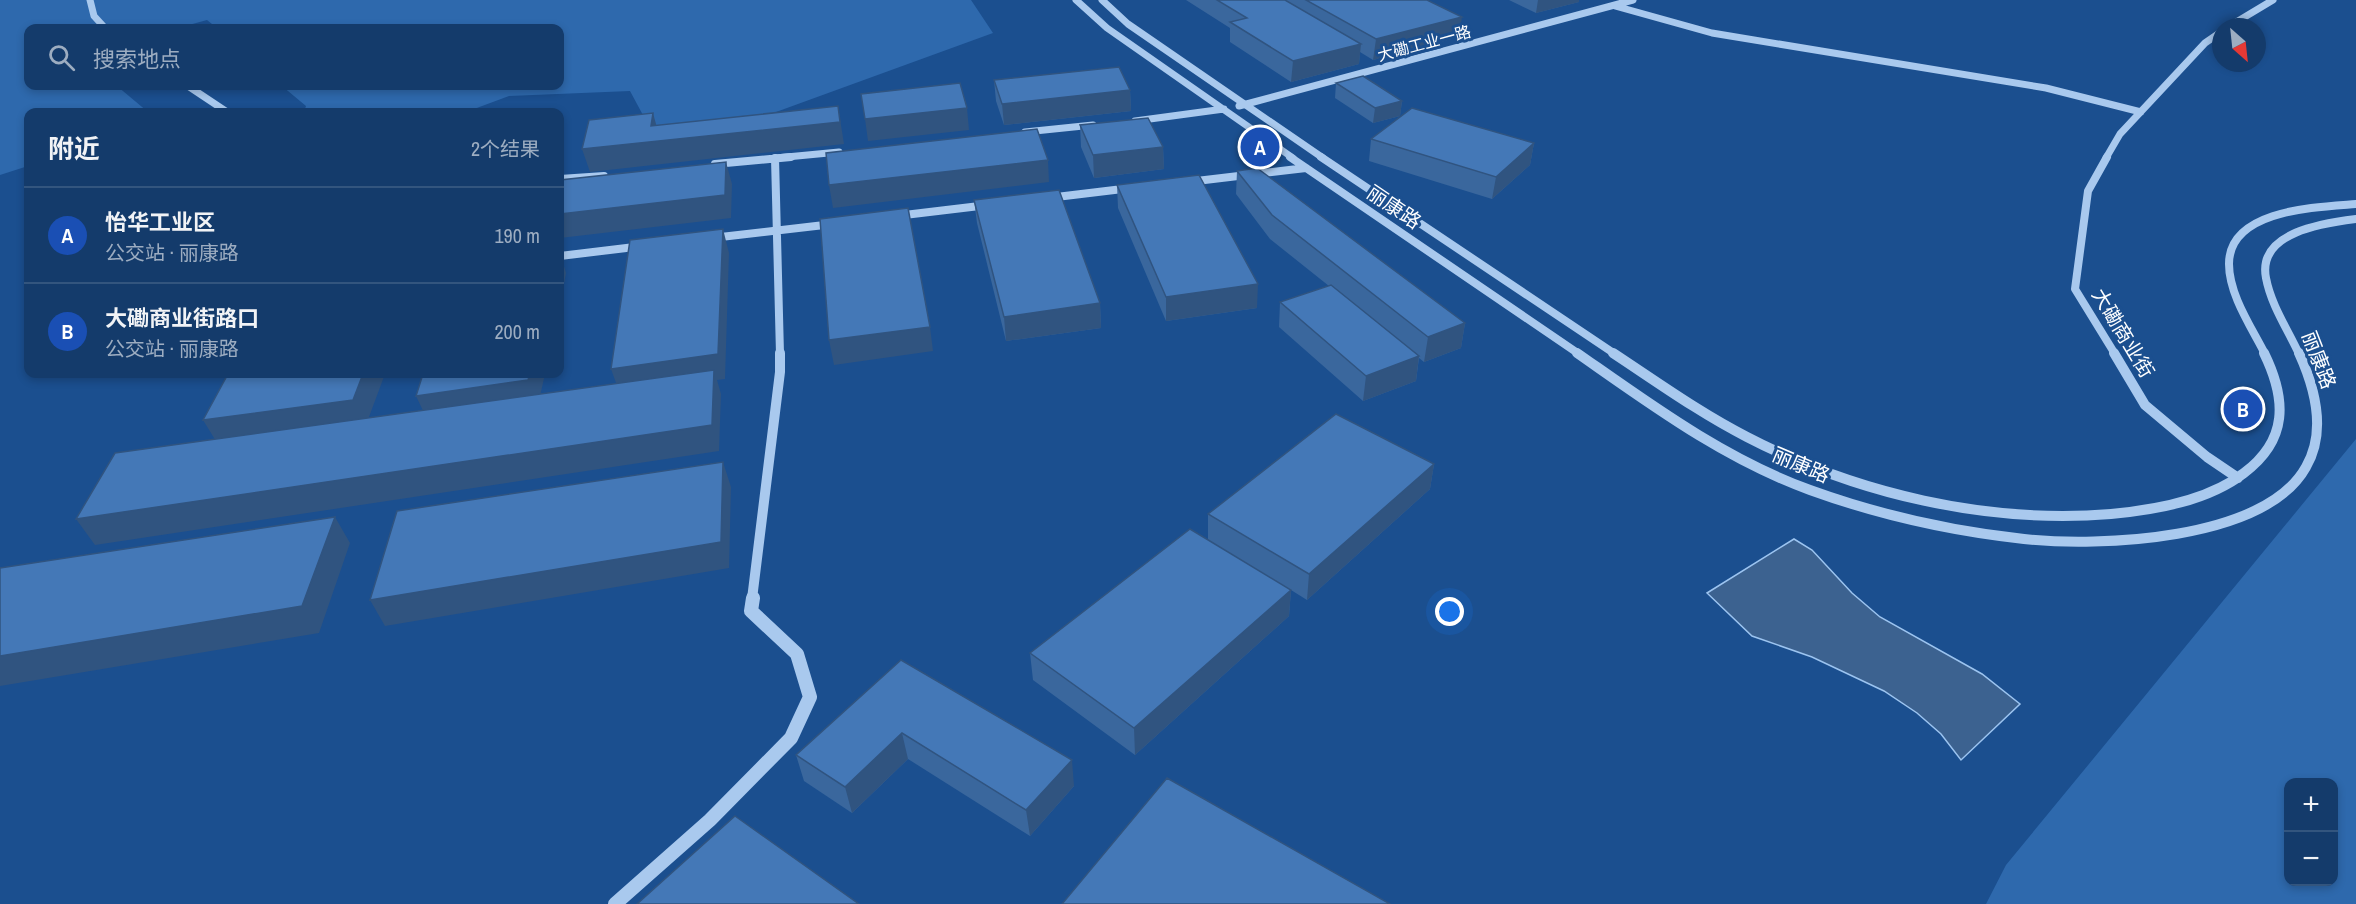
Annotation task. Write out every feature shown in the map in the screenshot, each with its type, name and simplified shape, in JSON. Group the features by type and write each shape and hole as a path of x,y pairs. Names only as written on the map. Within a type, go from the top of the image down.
{"street":[{"path":"90,0 94,16 101,24"},
{"name":"丽康路","path":"1076,0 1107,28 1221,109 1654,406 1743,459 1807,488 1877,511 1958,529 2065,542 2133,542 2188,534 2232,520 2274,500 2297,482 2311,458 2319,418 2310,377 2270,291 2265,274 2265,261 2270,250 2293,234 2328,223 2356,219"},
{"name":"丽康路","path":"1102,0 1128,24 1243,105 1671,392 1759,442 1827,471 1866,484 1936,502 2012,513 2083,516 2148,509 2196,497 2238,478 2265,454 2279,426 2281,410 2274,376 2230,274 2231,248 2242,233 2275,216 2300,210 2356,204"},
{"name":"大磡工业一路","path":"1130,121 1243,105 1633,0"},
{"path":"2243,18 2273,0"},
{"path":"1614,5 1712,33 2046,88 2140,112"},
{"name":"大磡商业街","path":"2212,38 2120,134 2088,191 2075,289 2145,405 2207,457 2238,478"},
{"path":"194,90 220,108"},
{"path":"1011,134 1106,124"},
{"path":"708,165 846,151"},
{"path":"615,904 710,820 791,738 810,697 797,654 751,611 780,372 775,158"},
{"path":"1177,183 1306,168"},
{"path":"564,179 618,174"},
{"path":"1035,200 1141,187"},
{"path":"883,218 1000,204"},
{"path":"697,240 847,222"},
{"path":"564,256 651,245"}],"shaded area":[{"path":"0,0 971,0 993,33 765,116 651,130 630,91 509,96 477,108 305,108 306,106 287,90 564,90 564,24 212,24 207,20 192,24 24,24 24,90 122,90 143,108 24,108 24,167 0,175"},
{"path":"2356,439 2356,904 1986,904 2006,865"},
{"path":"1794,539 1812,550 1852,593 1880,617 1982,674 2020,704 1961,760 1941,734 1917,713 1884,691 1812,657 1752,636 1707,593"}],"building":[{"path":"1217,0 1285,0 1361,44 1293,61 1230,22 1247,18"},
{"path":"1306,0 1427,0 1462,17 1376,39"},
{"path":"1119,67 1130,90 1002,104 994,80"},
{"path":"1363,76 1402,101 1375,108 1336,83"},
{"path":"960,83 967,108 865,119 861,94"},
{"path":"838,106 840,122 582,149 589,120 653,113 651,126"},
{"path":"1412,108 1534,143 1496,177 1371,139"},
{"path":"1148,118 1163,147 1093,155 1080,125"},
{"path":"1037,129 1048,160 829,185 826,153"},
{"path":"726,162 725,195 564,214 564,180"},
{"path":"1257,168 1465,323 1428,337 1272,215 1237,171"},
{"path":"1199,175 1258,284 1166,297 1117,185"},
{"path":"1059,190 1100,303 1004,317 974,200"},
{"path":"908,208 930,327 829,340 820,219"},
{"path":"723,229 718,354 611,369 630,240"},
{"path":"1331,285 1419,356 1366,376 1280,302"},
{"path":"714,370 712,425 76,519 115,453"},
{"path":"226,378 361,378 353,400 203,420"},
{"path":"422,378 529,378 528,380 416,396"},
{"path":"1336,414 1434,464 1309,574 1208,514"},
{"path":"723,462 721,542 370,600 397,511"},
{"path":"335,517 302,606 0,656 0,568"},
{"path":"1190,529 1291,590 1134,728 1030,653"},
{"path":"901,660 1072,760 1026,810 902,733 845,787 796,755"},
{"path":"1167,778 1390,904 1062,904"},
{"path":"735,816 859,904 637,904"}],"place":[{"name":"怡华工业区","path":"1260,147"},
{"name":"大磡商业街路口","path":"2243,409"}]}
